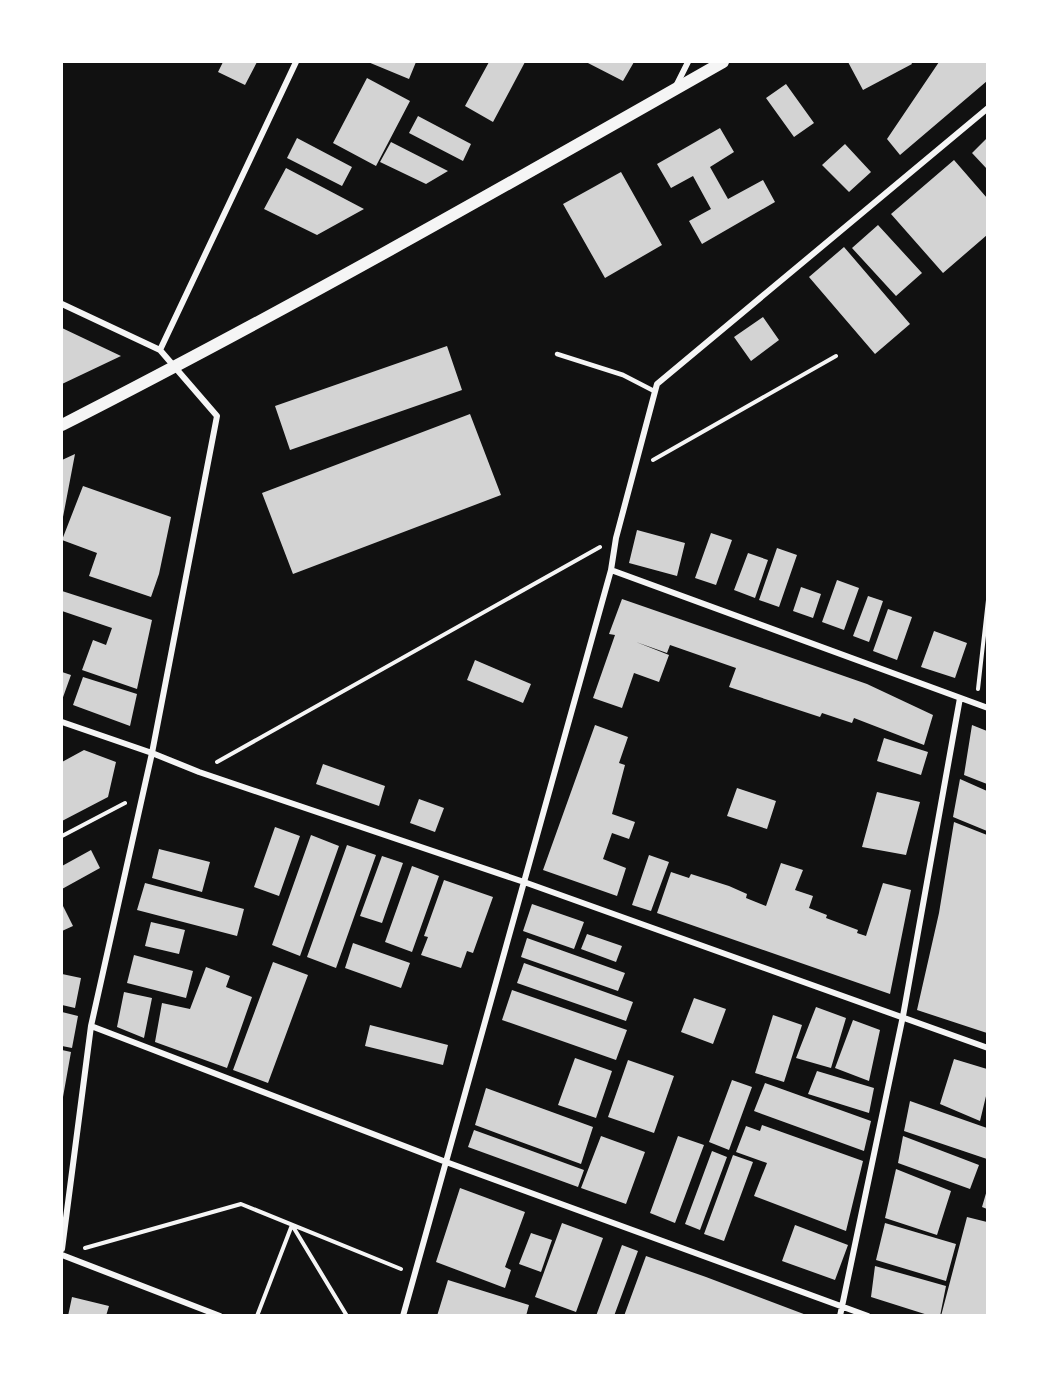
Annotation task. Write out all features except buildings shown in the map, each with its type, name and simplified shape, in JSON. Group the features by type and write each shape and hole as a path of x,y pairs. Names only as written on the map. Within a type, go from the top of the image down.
{"main road":[{"path":"62,425 174,368 723,62"}],"street":[{"path":"160,350 296,62"},
{"path":"674,90 688,62"},
{"path":"404,1316 611,570 616,538 654,391 662,379 987,108"},
{"path":"62,304 160,350 217,416 152,753 91,1026 62,1248"},
{"path":"611,570 987,708"},
{"path":"840,1316 903,1016 960,698"},
{"path":"62,722 199,772 524,882 987,1048"},
{"path":"91,1026 446,1162 868,1316"},
{"path":"62,1255 220,1316"}],"lane":[{"path":"557,354 623,375 654,391"}],"path":[{"path":"634,471 836,356"},
{"path":"199,772 616,538"},
{"path":"977,704 987,600"},
{"path":"62,836 143,794"},
{"path":"84,1248 241,1204 415,1275"},
{"path":"257,1316 292,1225"},
{"path":"292,1225 347,1316"}]}
